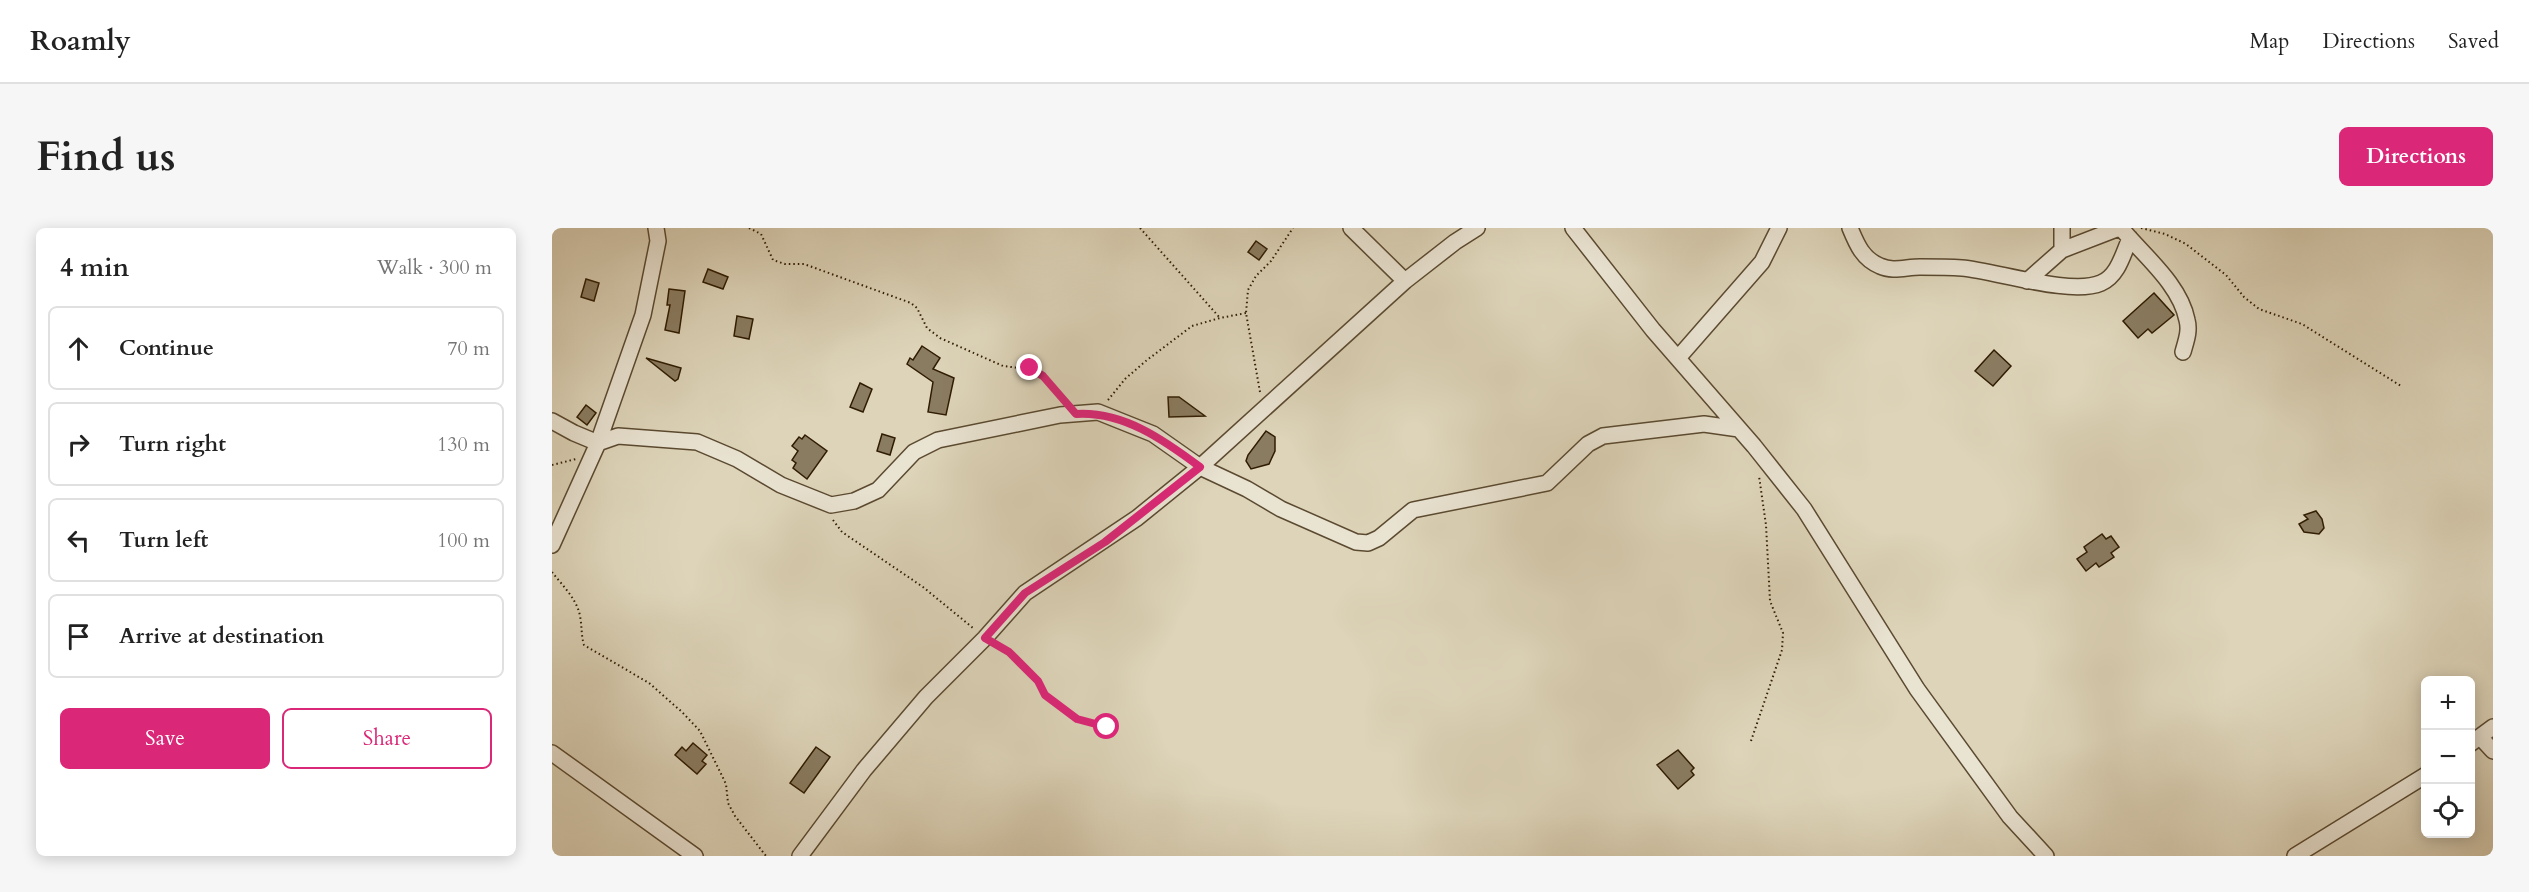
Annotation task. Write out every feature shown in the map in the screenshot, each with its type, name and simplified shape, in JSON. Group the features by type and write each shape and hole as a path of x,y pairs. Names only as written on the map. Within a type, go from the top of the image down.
{"street":[{"path":"552,545 595,449 643,315 658,241 656,228"},
{"path":"656,253 664,228"},
{"path":"1351,228 1405,280"},
{"path":"800,856 864,770 926,697 985,638 1025,593 1105,542 1200,467 1405,280 1477,228"},
{"path":"1573,228 1653,330 1754,446 1817,528 1917,689 2010,817 2046,856"},
{"path":"1678,358 1762,262 1779,228"},
{"path":"1850,228 1867,259 1882,267 1898,270 1919,267 1962,268 2027,281 2085,286 2099,285 2109,279 2117,268 2128,231"},
{"path":"2062,228 2062,250"},
{"path":"2027,281 2062,250 2128,231"},
{"path":"2128,231 2180,302 2187,319 2188,332 2183,352"},
{"path":"595,449 618,436 697,442 737,459 781,485 831,505 854,501 878,489 914,452 938,440 1076,414 1098,412 1153,434 1200,467 1281,509 1356,542 1368,543 1379,538 1413,510 1547,483 1588,444 1602,436 1704,424 1739,429"},
{"path":"552,421 574,433 595,449"},
{"path":"2493,727 2475,741 2493,750"},
{"path":"552,753 694,856"},
{"path":"2295,856 2421,778"}],"path":[{"path":"749,228 761,234 773,260 785,264 804,264 894,295 918,308 927,328 940,338 1003,366 1036,370 1076,414"},
{"path":"1140,228 1220,318"},
{"path":"1263,408 1246,313 1248,290 1293,228"},
{"path":"2128,231 2165,234 2186,244 2226,275 2244,297 2259,309 2302,324 2401,386"},
{"path":"1098,412 1125,379 1192,326 1246,313"},
{"path":"1751,741 1782,650 1783,633 1770,601 1766,525 1754,446"},
{"path":"552,465 595,449"},
{"path":"817,499 842,532 923,587 985,638 1009,652 1038,681 1045,695 1077,719 1107,727"},
{"path":"552,572 574,601 580,616 580,632 584,645 649,684 700,731 726,784 728,803 735,816 766,856"}],"building":[{"path":"1256,241 1267,249 1259,260 1248,252"},
{"path":"708,269 728,277 723,289 703,282"},
{"path":"586,279 599,283 594,301 581,297"},
{"path":"669,289 685,291 679,333 665,330 670,305 667,305"},
{"path":"2154,293 2174,315 2152,333 2148,329 2138,338 2123,321"},
{"path":"737,316 753,319 749,339 734,336"},
{"path":"922,346 940,358 933,369 954,378 946,415 928,412 933,382 907,364 910,358 913,360"},
{"path":"1994,350 2011,366 1993,386 1975,371"},
{"path":"646,358 681,368 678,379 675,381"},
{"path":"860,383 872,389 863,412 850,407"},
{"path":"1168,397 1179,397 1205,416 1169,417"},
{"path":"586,405 596,413 587,425 577,417"},
{"path":"1266,431 1275,437 1275,451 1269,464 1251,469 1246,461 1248,455"},
{"path":"882,434 895,438 890,455 877,451"},
{"path":"805,435 827,451 807,479 793,468 796,463 792,460 798,451 792,446 799,437 802,439"},
{"path":"2316,511 2322,519 2324,528 2319,534 2304,532 2299,524 2308,519 2304,515"},
{"path":"2102,534 2106,539 2111,536 2119,547 2111,553 2114,557 2099,567 2096,563 2086,571 2077,559 2087,552 2084,547"},
{"path":"693,743 707,755 702,761 706,764 697,774 675,755 682,747 686,751"},
{"path":"816,747 830,757 804,793 790,783"},
{"path":"1678,750 1694,768 1691,771 1694,775 1678,789 1657,765"}],"route":[{"path":"1030,368 1043,376 1076,414 1098,412 1153,434 1200,467 1105,542 1025,593 985,638 1009,652 1038,681 1045,695 1077,719 1107,727"}]}
